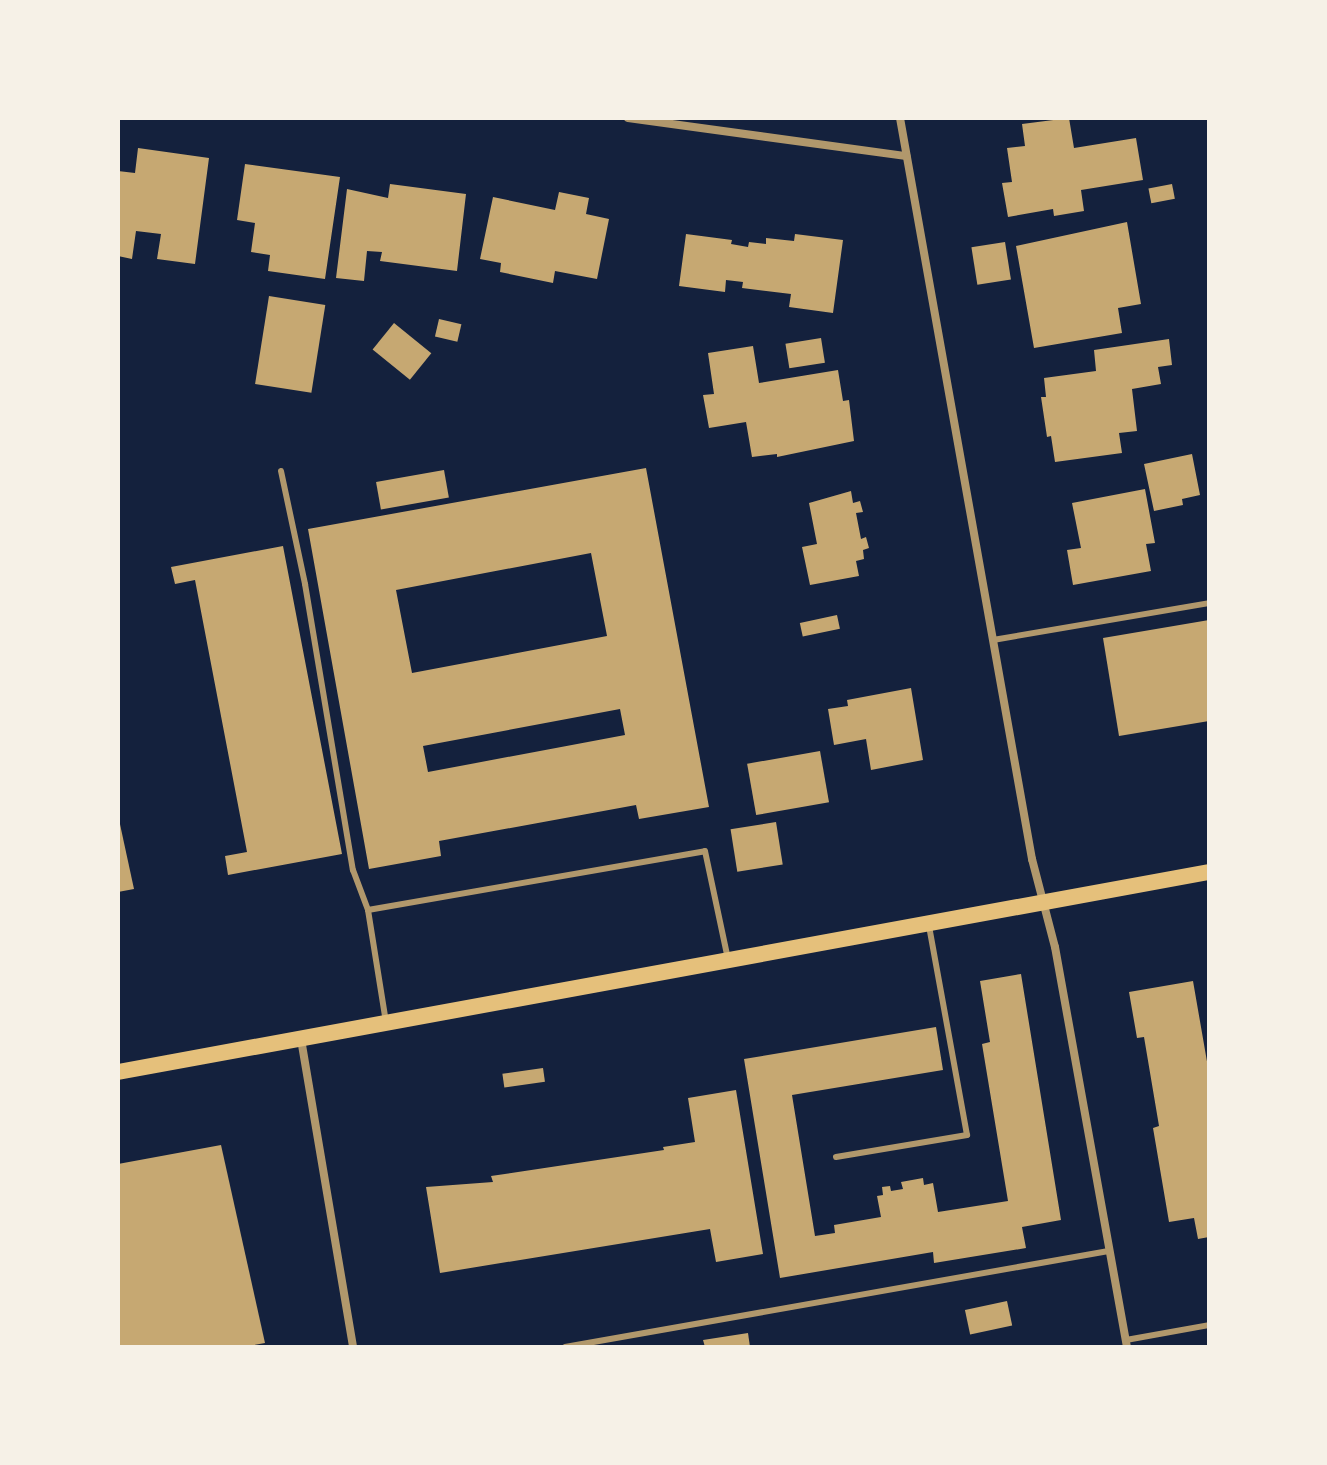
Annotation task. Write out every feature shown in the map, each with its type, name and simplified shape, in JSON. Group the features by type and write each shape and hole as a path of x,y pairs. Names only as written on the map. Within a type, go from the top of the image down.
{"main road":[{"path":"118,1072 1209,872"}],"street":[{"path":"628,118 906,156"},
{"path":"900,118 1032,859 1055,947 1126,1344"},
{"path":"301,1039 353,1347"}],"lane":[{"path":"281,471 305,584 353,870 368,910 386,1023"},
{"path":"993,640 1209,603"},
{"path":"368,910 705,851 728,959"},
{"path":"836,1157 967,1135 928,922"},
{"path":"565,1347 1109,1251"},
{"path":"1126,1344 1209,1325"}],"building":[{"path":"1069,118 1074,148 1136,138 1143,180 1081,190 1084,211 1054,216 1053,209 1008,217 1002,183 1012,182 1007,148 1025,146 1022,124"},
{"path":"138,148 209,158 195,264 157,259 161,234 136,231 132,259 118,256 118,171 135,173"},
{"path":"245,164 340,177 325,279 268,271 270,255 251,252 255,223 237,220"},
{"path":"390,184 466,194 457,271 380,261 382,252 367,251 364,281 336,278 347,189 388,198"},
{"path":"1172,184 1175,199 1151,203 1148,189"},
{"path":"559,192 589,198 586,214 609,219 597,279 555,271 553,283 500,272 501,263 480,259 493,197 555,210"},
{"path":"1127,222 1141,304 1118,308 1122,333 1034,348 1016,246"},
{"path":"686,234 732,240 731,244 748,247 749,242 766,244 766,238 794,241 795,234 843,240 833,313 789,307 791,294 742,288 743,282 726,280 725,292 679,286"},
{"path":"1005,242 1011,280 977,285 971,247"},
{"path":"269,296 325,305 311,393 255,384"},
{"path":"439,319 461,324 457,342 435,337"},
{"path":"394,323 431,353 410,380 373,349"},
{"path":"821,338 825,363 789,368 785,344"},
{"path":"1169,339 1172,365 1158,367 1161,384 1132,389 1137,431 1119,433 1122,453 1055,462 1051,436 1047,437 1041,397 1046,397 1044,378 1096,371 1094,350"},
{"path":"753,346 759,383 838,370 843,401 849,400 854,441 777,457 777,454 752,457 746,422 709,428 703,395 714,394 708,353"},
{"path":"1192,454 1200,495 1182,499 1183,505 1154,511 1144,464"},
{"path":"646,468 709,807 639,819 636,805 439,841 441,856 369,869 308,529","holes":["591,553 607,636 412,673 396,590","620,709 625,735 428,772 423,746"]},
{"path":"444,470 449,498 381,510 376,482"},
{"path":"1145,489 1155,543 1146,544 1151,571 1073,585 1067,550 1081,548 1072,503"},
{"path":"851,491 853,503 860,501 863,512 856,513 861,539 866,537 869,548 863,550 864,559 856,561 859,576 810,585 802,547 817,544 809,503"},
{"path":"283,546 342,854 228,875 225,856 247,852 195,580 175,584 171,567"},
{"path":"837,615 840,629 803,637 800,623"},
{"path":"1209,620 1209,721 1119,736 1103,638"},
{"path":"911,688 923,760 871,770 866,739 834,745 828,709 848,706 847,700"},
{"path":"820,751 829,802 756,815 747,764"},
{"path":"118,815 134,889 118,892"},
{"path":"776,822 783,864 737,872 731,829"},
{"path":"1021,974 1061,1220 1022,1227 1026,1248 934,1263 933,1252 780,1278 744,1059 936,1027 943,1070 792,1095 815,1236 835,1233 834,1225 881,1217 877,1196 883,1195 882,1187 890,1186 891,1191 903,1189 901,1182 923,1178 924,1185 933,1183 938,1212 1008,1201 982,1044 990,1042 980,981"},
{"path":"1193,981 1209,1073 1209,1237 1198,1239 1194,1218 1169,1222 1153,1128 1159,1126 1144,1037 1137,1038 1129,992"},
{"path":"543,1068 545,1082 504,1088 502,1074"},
{"path":"736,1090 763,1254 716,1262 710,1229 440,1273 426,1187 493,1182 491,1176 664,1150 663,1147 695,1142 688,1098"},
{"path":"221,1145 265,1343 243,1347 118,1347 118,1164"},
{"path":"1007,1301 1012,1325 970,1334 965,1310"},
{"path":"748,1333 750,1347 705,1347 703,1340"}]}
